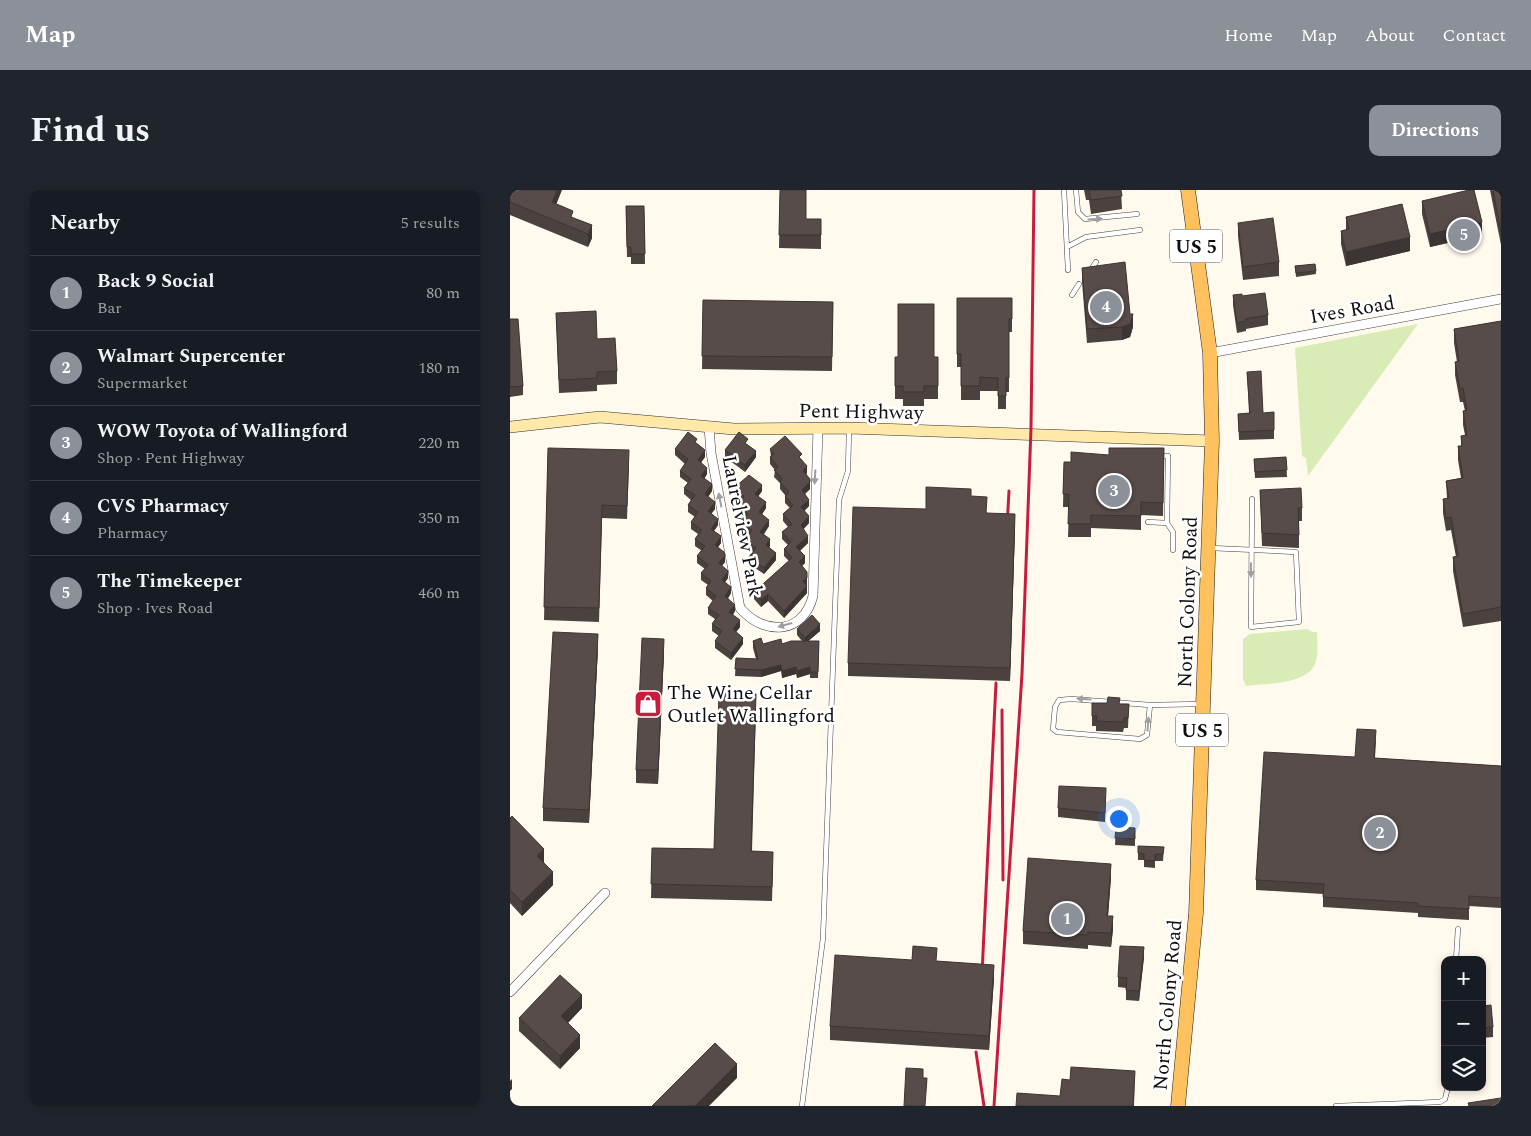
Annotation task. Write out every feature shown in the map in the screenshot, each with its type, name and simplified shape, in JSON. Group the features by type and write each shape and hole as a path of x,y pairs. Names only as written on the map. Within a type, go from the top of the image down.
{"main road":[{"name":"North Colony Road","path":"1178,1106 1196,913 1212,441 1210,353 1188,190"}],"street":[{"name":"Ives Road","path":"1210,353 1501,299"},
{"name":"Pent Highway","path":"510,427 600,417 709,427 849,428 1212,441"},
{"name":"Laurelview Park","path":"709,427 711,453 740,608 757,624 774,628 786,626 798,620 809,608 814,596 818,428"},
{"path":"510,992 605,893"}],"lane":[{"path":"1064,190 1068,270"},
{"path":"1076,190 1078,212 1085,219 1137,214"},
{"path":"1065,206 1077,206"},
{"path":"1067,247 1086,237 1140,230"},
{"path":"1084,278 1096,262"},
{"path":"1072,295 1079,284"},
{"path":"802,1106 823,938 839,500 848,472 849,428"},
{"path":"1148,456 1168,456 1167,522 1173,532 1173,550"},
{"path":"1209,548 1251,551 1296,552 1298,622 1251,627 1251,551 1252,498"},
{"path":"1148,522 1167,522"},
{"path":"1150,705 1147,735 1140,739 1066,733 1053,729 1054,707 1059,700 1129,702 1150,705 1203,704"},
{"path":"1457,956 1458,929"},
{"path":"1336,1106 1440,1102 1445,1099 1447,1091"}],"green space":[{"path":"1418,324 1308,476 1306,458 1302,456 1295,348"},
{"path":"1308,629 1312,632 1317,632 1318,648 1315,664 1310,671 1303,676 1285,682 1246,686 1243,679 1243,639 1250,634"}],"building":[{"path":"510,190 557,190 552,202 573,211 571,217 592,225 588,234 510,202"},
{"path":"780,190 806,190 806,219 821,219 821,235 779,235"},
{"path":"1089,190 1121,190 1122,196 1091,200"},
{"path":"1474,190 1482,222 1430,234 1422,201"},
{"path":"1493,190 1501,190 1501,232"},
{"path":"1402,204 1410,237 1346,252 1341,231 1349,229 1346,217"},
{"path":"626,206 644,206 645,254 631,254 631,247 627,247"},
{"path":"1273,218 1279,262 1243,267 1238,223"},
{"path":"1125,262 1130,314 1133,314 1130,324 1122,327 1087,329 1082,268"},
{"path":"1315,264 1316,271 1296,273 1295,266"},
{"path":"1265,293 1268,315 1245,319 1246,321 1237,323 1233,295 1242,294 1242,296"},
{"path":"957,298 1012,298 1012,319 1009,319 1009,378 1006,378 1006,396 998,396 998,378 980,377 980,386 961,386 961,354 957,354"},
{"path":"703,300 833,302 832,357 702,356"},
{"path":"898,304 934,304 934,357 938,357 938,386 924,386 924,392 903,392 903,386 895,386 895,357 898,357"},
{"path":"596,311 597,339 615,338 617,371 597,372 597,378 559,380 556,313"},
{"path":"510,319 518,319 523,386 510,387"},
{"path":"1501,321 1501,607 1463,614 1453,557 1458,556 1451,517 1446,518 1443,499 1449,498 1446,481 1463,478 1458,446 1462,446 1461,436 1467,435 1463,411 1467,410 1463,388 1460,389 1455,362 1459,361 1454,329"},
{"path":"1261,371 1263,413 1274,412 1274,430 1239,432 1238,414 1250,413 1247,372"},
{"path":"688,432 697,439 695,442 705,450 698,460 707,468 701,476 712,484 705,494 715,502 708,511 718,519 711,529 721,536 715,545 725,555 719,563 728,571 722,580 731,587 725,596 735,605 729,612 740,620 733,629 743,638 731,653 715,641 722,631 712,624 719,615 708,608 716,596 706,588 711,581 701,573 708,565 697,556 705,546 695,539 702,530 691,522 698,512 688,505 695,495 684,488 691,479 680,471 688,459 675,449"},
{"path":"739,432 748,439 745,443 756,451 745,465 725,450"},
{"path":"785,436 802,454 799,457 807,466 803,471 810,479 810,482 802,490 809,500 801,507 809,516 801,525 808,536 796,547 805,556 799,562 807,572 807,578 803,581 807,586 784,611 768,594 761,600 754,592 792,558 784,549 791,542 782,532 792,524 783,514 793,505 785,496 789,492 780,482 782,479 774,470 778,467 770,457 774,454 770,449"},
{"path":"548,448 629,450 627,506 602,505 599,608 544,607"},
{"path":"1109,448 1164,448 1163,503 1141,502 1141,516 1091,515 1091,524 1068,524 1069,494 1063,494 1064,462 1071,462 1071,452 1109,455"},
{"path":"1286,457 1287,470 1255,472 1254,459"},
{"path":"749,475 762,485 755,494 766,502 759,512 769,520 760,532 770,539 766,545 776,553 764,568 749,557 756,548 745,540 752,530 741,523 748,514 737,506 744,496 734,488"},
{"path":"926,487 971,489 971,496 987,497 986,513 1015,514 1010,668 848,663 853,507 926,509"},
{"path":"1301,488 1302,508 1298,508 1299,535 1262,533 1260,490"},
{"path":"812,615 820,624 805,638 797,629"},
{"path":"553,632 598,634 589,810 543,808"},
{"path":"642,638 664,639 658,770 636,770"},
{"path":"761,638 763,644 781,639 782,644 791,641 819,641 818,672 810,672 810,667 797,671 796,667 782,671 781,665 761,670 735,669 736,658 758,659 753,641"},
{"path":"719,693 756,694 751,851 773,852 772,887 651,884 652,848 714,849"},
{"path":"1108,697 1120,698 1119,704 1129,704 1128,718 1124,718 1123,722 1096,721 1097,716 1092,716 1092,703 1107,703"},
{"path":"1357,729 1376,730 1374,758 1501,766 1501,898 1469,896 1469,909 1418,906 1418,903 1323,897 1324,884 1256,880 1264,752 1355,757"},
{"path":"1059,786 1106,788 1105,813 1058,808"},
{"path":"512,816 544,849 537,856 553,872 522,902 510,890 510,818"},
{"path":"1116,827 1135,828 1135,839 1115,838"},
{"path":"1138,846 1164,847 1163,854 1155,854 1155,861 1144,860 1144,854 1138,853"},
{"path":"1028,858 1111,864 1107,916 1113,916 1111,933 1088,932 1088,935 1023,931"},
{"path":"913,946 937,948 936,961 994,965 989,1036 830,1026 835,955 912,960"},
{"path":"1120,946 1144,947 1139,991 1126,990 1127,978 1118,977"},
{"path":"560,975 582,995 561,1016 580,1035 560,1056 519,1018"},
{"path":"1491,1005 1493,1027 1486,1028 1486,1006"},
{"path":"715,1043 737,1064 695,1106 652,1106"},
{"path":"1071,1067 1135,1071 1133,1106 1016,1106 1017,1093 1060,1096 1062,1079 1070,1080"},
{"path":"906,1068 923,1069 923,1078 927,1078 925,1106 904,1106"},
{"path":"1501,1098 1501,1106 1469,1106 1468,1103"}],"railway":[{"path":"994,1106 1022,674 1031,428 1034,190"},
{"path":"1007,527 1009,491"},
{"path":"982,974 996,683"},
{"path":"1002,710 1003,880"},
{"path":"976,1052 984,1106"}],"place":[{"name":"The Timekeeper","path":"1464,235"},
{"name":"CVS Pharmacy","path":"1106,307"},
{"name":"WOW Toyota of Wallingford","path":"1114,491"},
{"name":"The Wine Cellar Outlet Wallingford","path":"648,704"},
{"name":"Walmart Supercenter","path":"1380,833"},
{"name":"Back 9 Social","path":"1067,919"}]}
